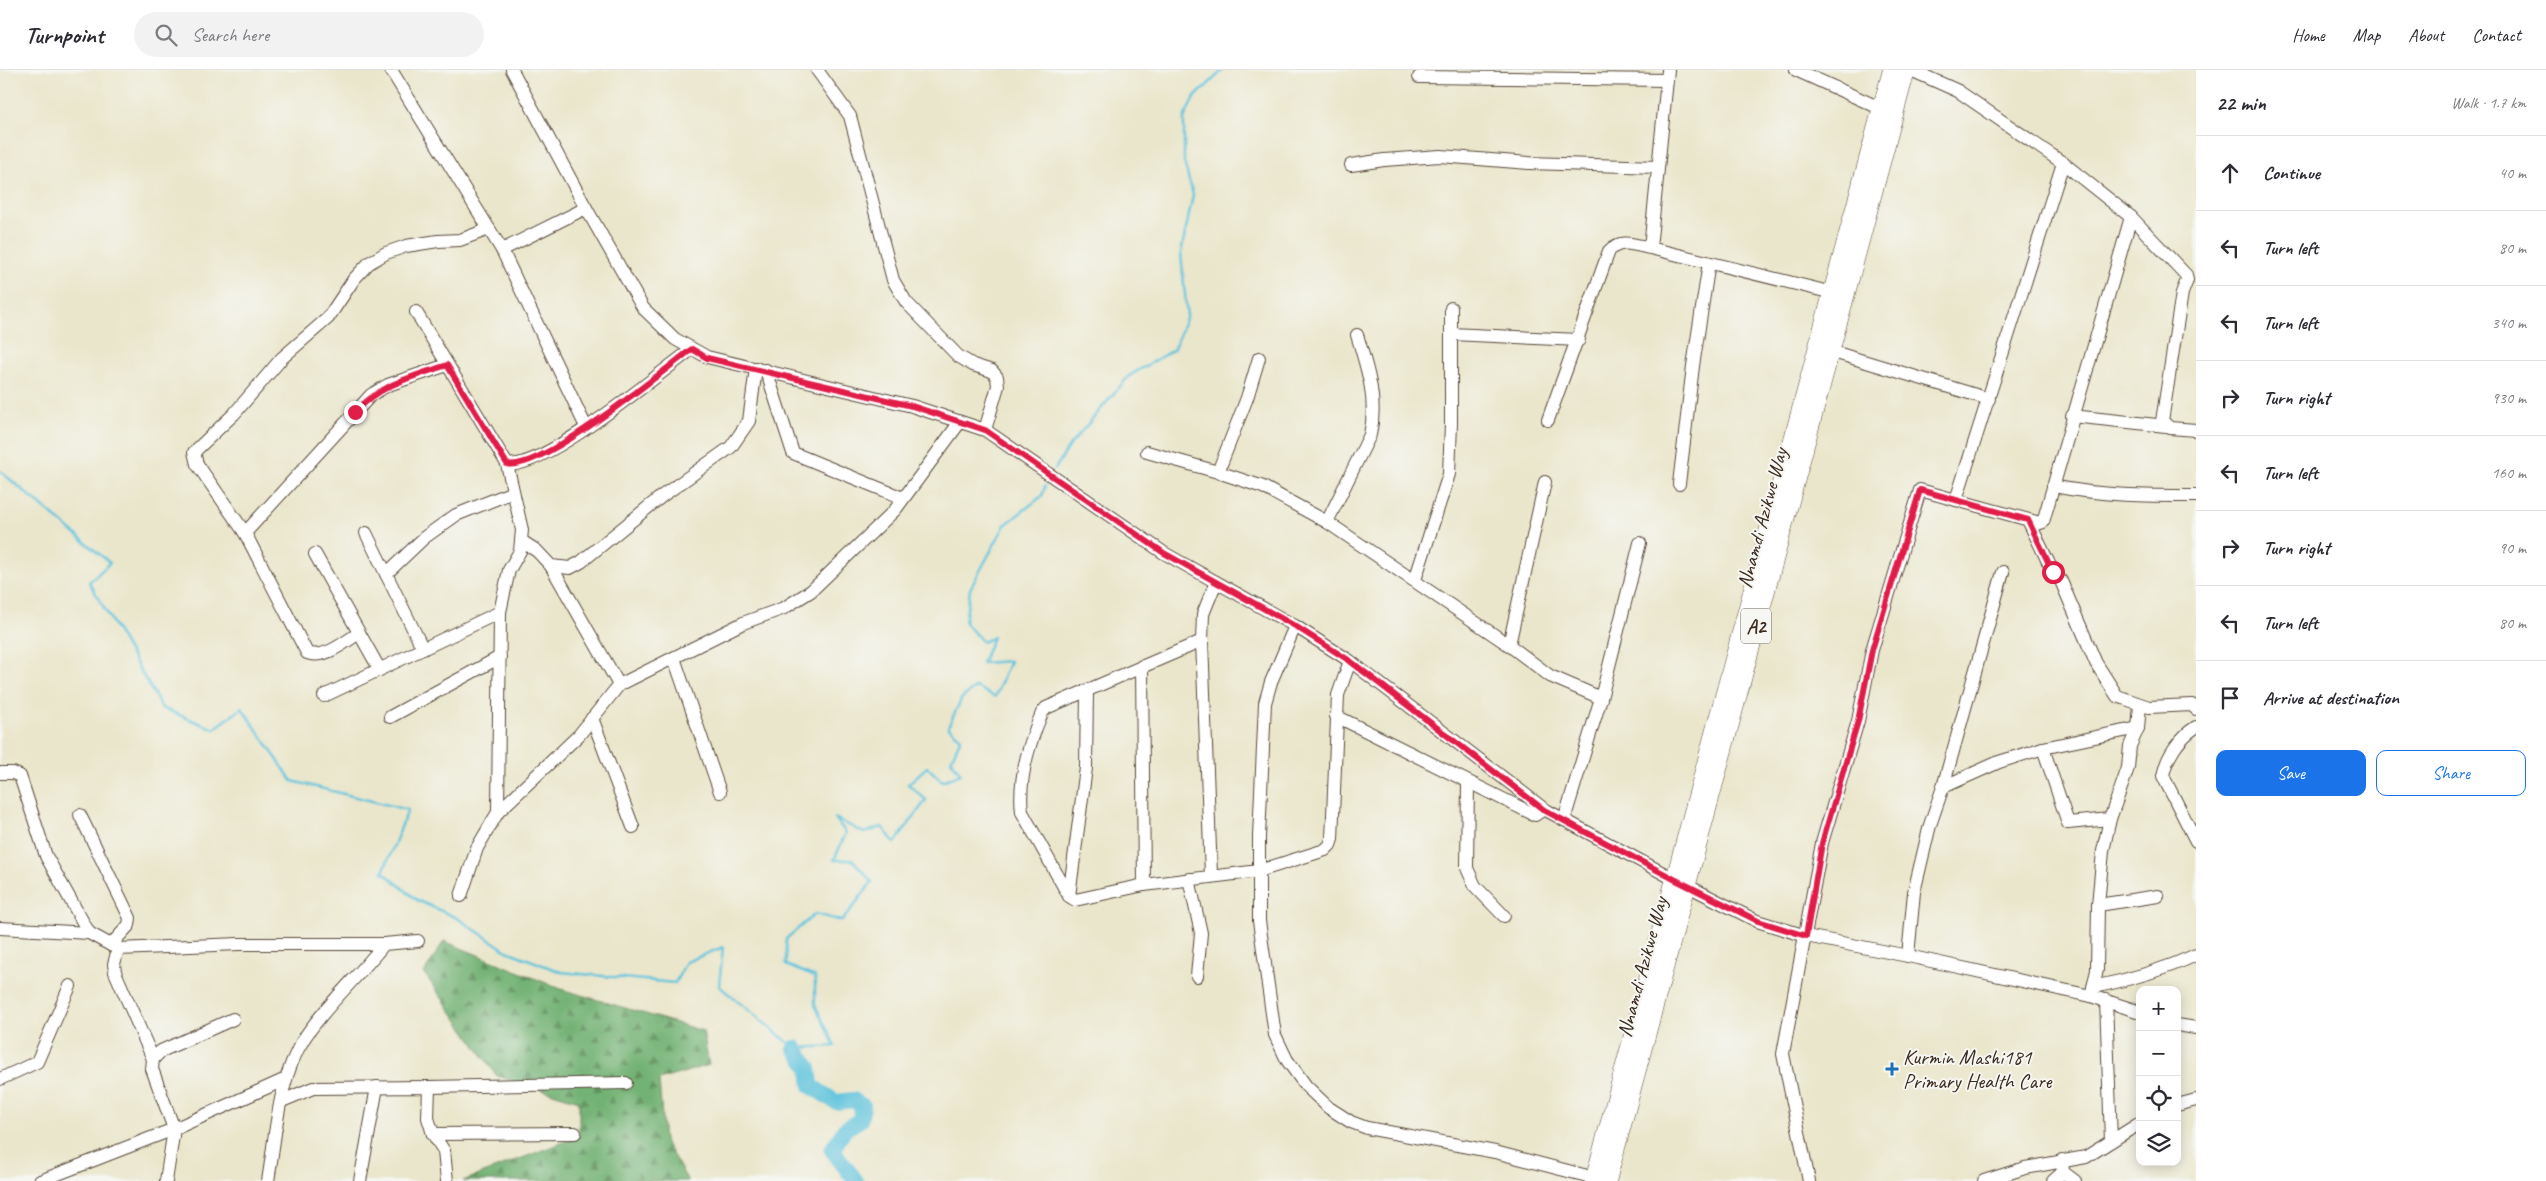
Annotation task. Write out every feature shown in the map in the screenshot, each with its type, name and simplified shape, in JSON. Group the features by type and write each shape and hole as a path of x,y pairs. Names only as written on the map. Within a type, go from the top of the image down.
{"highway":[{"name":"Nnamdi Azikwe Way","path":"1680,882 1832,293 1892,70"},
{"name":"Nnamdi Azikwe Way","path":"1599,1180 1680,882 1830,351 1906,70"}],"street":[{"path":"390,70 502,250 586,427"},
{"path":"512,70 586,208 643,308 675,339 707,358 761,369 912,406 985,430 1164,553 1295,626 1350,661 1544,810 1758,921 1806,936 2092,992 2106,1000 2136,1011"},
{"path":"817,70 850,116 893,280 906,302 958,356 973,365 992,371 997,377 998,386 985,430"},
{"path":"1796,70 1882,109"},
{"path":"1911,70 1958,91 2063,163 2131,217 2188,280 2182,293 2162,422 2166,426"},
{"path":"1420,77 1667,75 1650,248"},
{"path":"1351,165 1384,160 1440,156 1529,163 1658,167"},
{"path":"1956,500 2063,163"},
{"path":"502,250 586,208"},
{"path":"1808,1181 1783,1054 1822,843 1858,721 1872,650 1920,490 2028,520 2043,522 2072,416 2131,217"},
{"path":"359,633 321,655 314,656 307,653 245,533 196,464 194,452 234,414 282,358 328,318 354,279 369,263 386,253 406,246 460,240 489,228"},
{"path":"1548,420 1579,340 1610,251 1616,244 1622,243 1650,248 1832,293"},
{"path":"1679,484 1693,366 1709,263"},
{"path":"1414,580 1449,474 1452,424 1451,308"},
{"path":"416,312 507,464 522,530 523,542 520,552 509,570 500,612 498,812"},
{"path":"1450,334 1579,340"},
{"path":"1327,522 1370,435 1373,422 1371,381 1357,335"},
{"path":"507,464 515,466 536,459 564,444 692,349"},
{"path":"1830,351 1989,399"},
{"path":"1218,472 1248,398 1259,358"},
{"path":"245,533 371,395 388,385 447,365"},
{"path":"761,369 793,454 903,498"},
{"path":"551,566 570,568 581,562 662,496 731,447 749,422 761,369"},
{"path":"2072,416 2196,430"},
{"path":"461,896 477,848 498,812 578,735 619,685 743,623 799,600 895,510 960,422"},
{"path":"1147,452 1263,487 1327,522 1509,645 1550,676 1601,698"},
{"path":"1509,645 1545,482"},
{"path":"2053,486 2085,493 2139,496 2196,496"},
{"path":"386,574 425,537 456,515 513,492"},
{"path":"2028,520 2053,572 2061,581 2096,663 2117,696 2140,705 2165,707 2192,705 2196,709"},
{"path":"366,533 423,649"},
{"path":"523,542 537,551 551,566 619,685"},
{"path":"1564,820 1601,698 1640,543"},
{"path":"315,554 380,670"},
{"path":"1908,956 1914,892 1930,825 1943,787 2003,572"},
{"path":"1211,875 1202,641 1203,614 1216,582"},
{"path":"324,696 500,612"},
{"path":"1295,626 1271,682 1265,703 1259,871 1259,921 1275,1035 1287,1060 1306,1086 1329,1108 1351,1122 1367,1128 1495,1152 1599,1180"},
{"path":"1202,641 1046,708 1042,713 1025,763 1020,799 1022,812 1069,896 1076,900 1144,885 1211,875 1259,871 1325,850 1330,845 1338,695 1350,661"},
{"path":"390,717 500,657"},
{"path":"674,658 720,792"},
{"path":"1142,666 1144,885"},
{"path":"1069,896 1086,768 1087,691"},
{"path":"2092,992 2097,970 2098,905 2104,851 2110,819 2128,768 2130,746 2138,728 2140,705"},
{"path":"1336,716 1535,815 1544,810"},
{"path":"592,718 633,827"},
{"path":"2196,727 2176,747 2165,765 2163,776 2196,841"},
{"path":"1943,787 1998,762 2043,748 2138,728"},
{"path":"2043,748 2068,824 2110,819"},
{"path":"0,773 13,773 20,776 46,856 89,933"},
{"path":"1468,782 1467,868 1475,886 1504,916"},
{"path":"80,815 130,918 129,925 114,947 115,972 153,1059 152,1069 174,1129 166,1181"},
{"path":"1189,878 1201,933 1201,950 1197,976"},
{"path":"2098,905 2158,896"},
{"path":"0,928 89,933 114,947 240,944 384,944 418,941"},
{"path":"268,1181 286,1080 304,1038 349,981 370,962 384,944"},
{"path":"2092,992 2169,967 2196,955"},
{"path":"0,1080 37,1062 70,986"},
{"path":"2106,1000 2111,1141"},
{"path":"153,1059 161,1051 233,1018"},
{"path":"2181,1026 2196,1028"},
{"path":"40,1181 63,1177 286,1080"},
{"path":"282,1101 313,1088 626,1082"},
{"path":"360,1181 377,1087"},
{"path":"429,1087 428,1118 433,1134 444,1151 447,1181"},
{"path":"2181,1104 2196,1100"},
{"path":"1984,1181 2063,1166 2086,1157 2136,1125"},
{"path":"433,1134 575,1133"},
{"path":"2053,1181 2063,1166"},
{"path":"2063,1166 2075,1181"}],"green space":[{"path":"444,941 561,989 703,1031 709,1065 659,1080 664,1140 688,1181 463,1181 579,1136 579,1101 497,1076 424,973"}],"waterway":[{"path":"1055,469 1070,445 1129,376 1174,349 1187,316 1181,253 1193,195 1184,162 1184,118 1194,98 1223,70"},
{"path":"0,471 110,563 89,582 162,708 214,729 242,708 292,781 408,810 383,872 417,900 457,918 507,951 561,972 675,983 686,962 723,947 719,986 795,1048 835,1046 815,1005 815,977 786,965 786,939 815,914 842,921 872,882 853,860 834,860 846,833 835,818 864,833 882,827 895,843 926,800 908,784 927,767 942,781 961,774 951,760 961,738 948,727 962,698 976,687 995,697 1010,661 982,663 993,637 983,642 965,623 970,589 1005,525 1042,496 1045,486"},
{"path":"795,1048 809,1068 811,1086 836,1102 853,1100 863,1106 860,1120 845,1129 832,1150 856,1181"}],"place":[{"name":"Kurmin Mashi181 Primary Health Care","path":"1892,1069"}],"route":[{"path":"355,412 371,395 388,385 447,365 496,450 507,464 515,466 536,459 564,444 692,349 707,358 912,406 985,430 1164,553 1295,626 1350,661 1544,810 1758,921 1806,936 1822,843 1858,721 1872,650 1920,490 2028,520 2053,572"}]}
